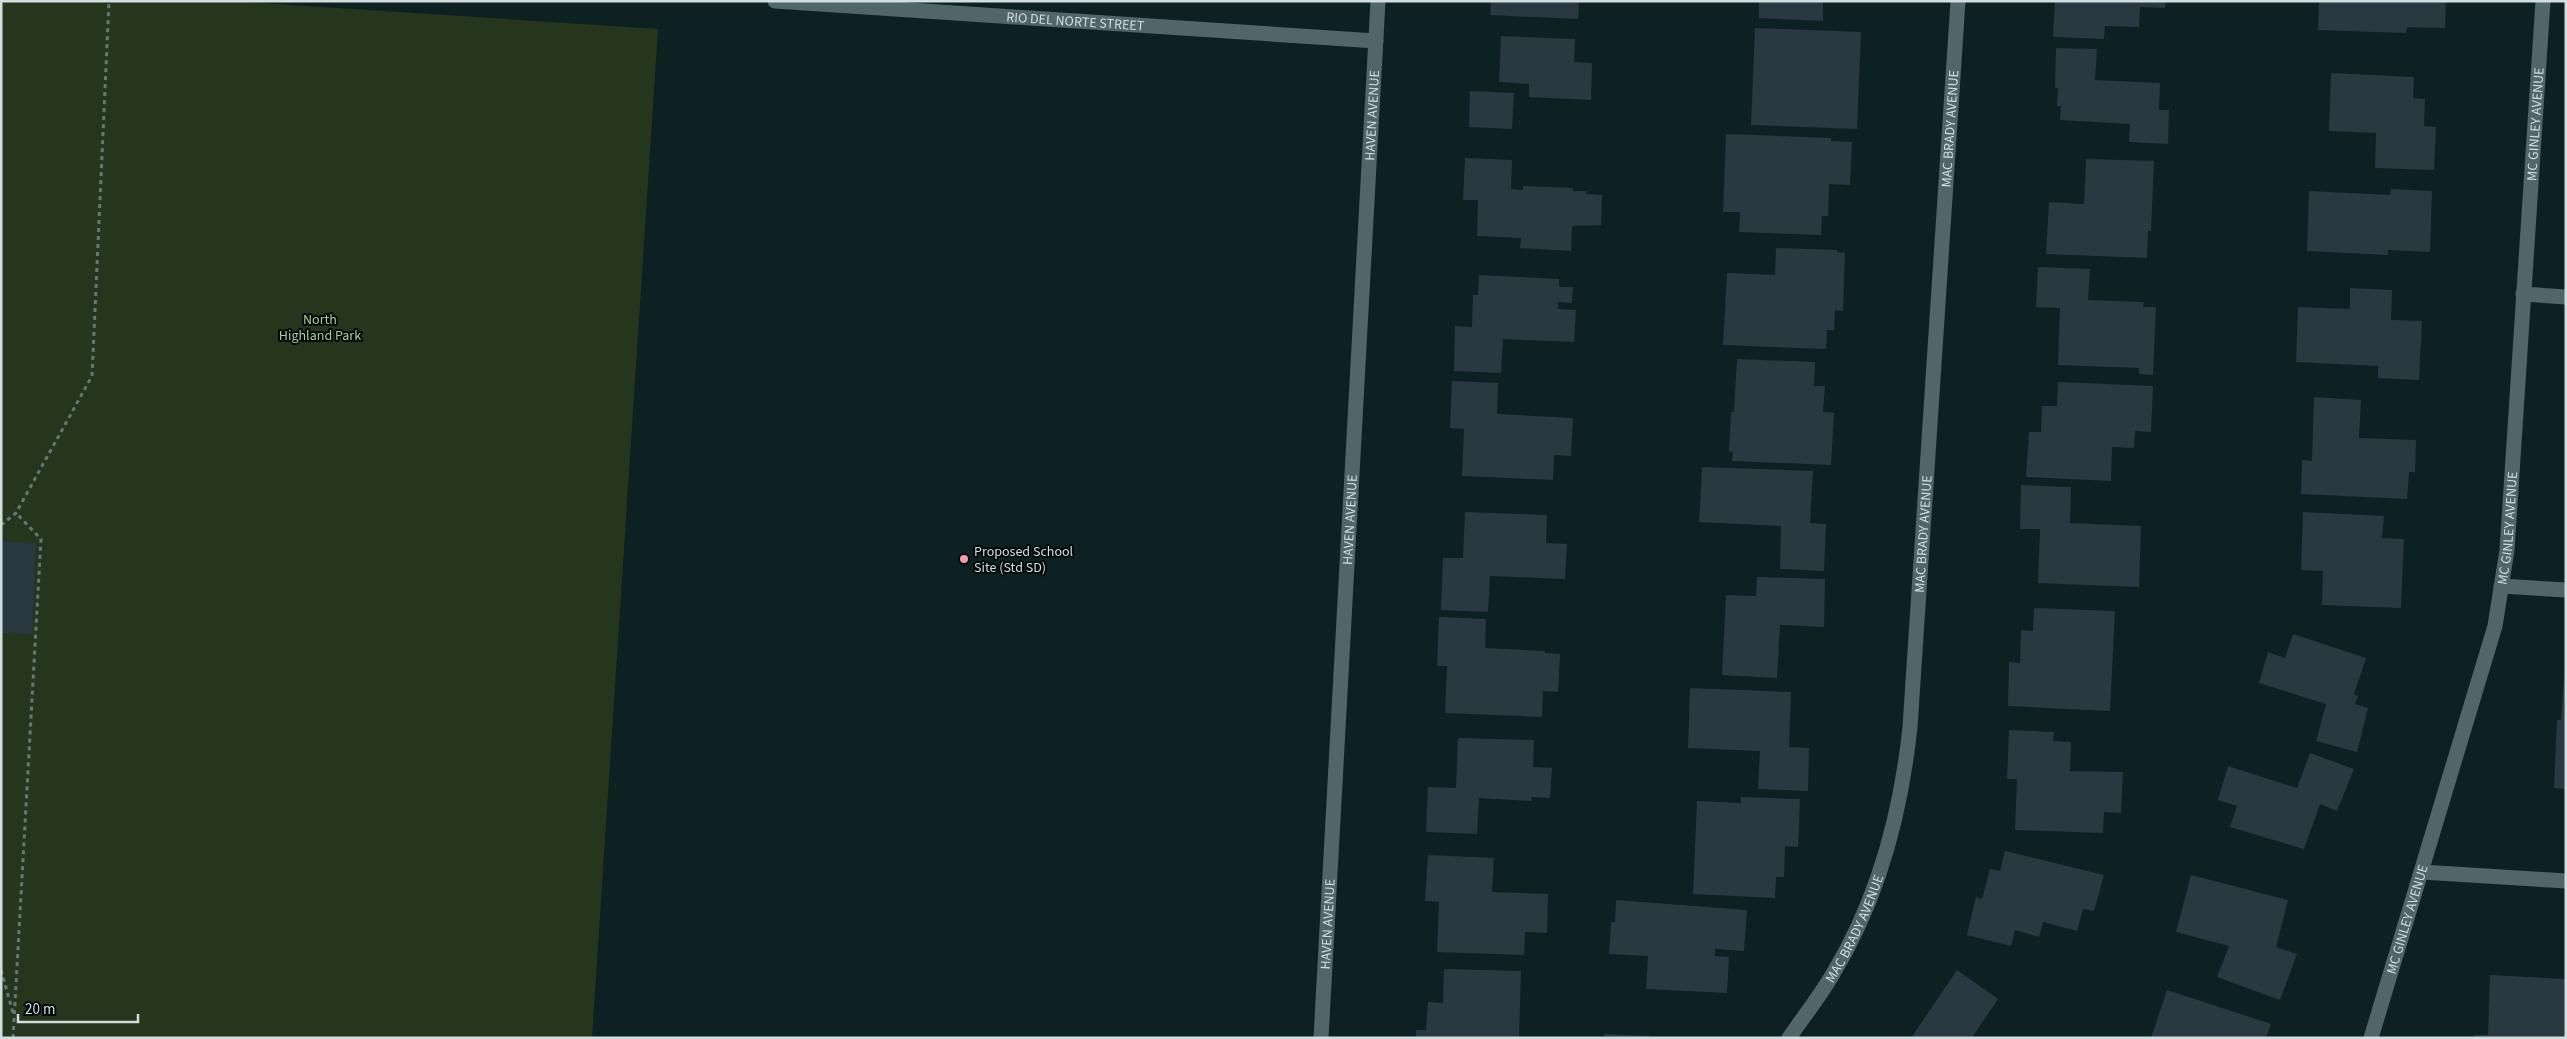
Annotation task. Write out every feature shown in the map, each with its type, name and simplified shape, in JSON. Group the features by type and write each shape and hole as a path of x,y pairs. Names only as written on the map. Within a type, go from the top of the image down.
{"street":[{"name":"RIO DEL NORTE STREET","path":"775,1 1376,41"},
{"name":"HAVEN AVENUE","path":"1321,1038 1378,1"},
{"name":"MAC BRADY AVENUE","path":"1789,1038 1834,972 1865,912 1888,849 1905,775 1910,727 1958,1"},
{"name":"MC GINLEY AVENUE","path":"2371,1038 2495,626 2502,586 2507,540 2543,1"},
{"path":"2524,294 2566,297"},
{"path":"2502,586 2566,590"},
{"path":"2422,872 2566,881"}],"path":[{"path":"1,525 16,513 92,376 109,1"},
{"path":"14,1038 41,539 16,513"},
{"path":"1,970 14,1017"}],"green space":[{"name":"North Highland Park","path":"1,1 231,1 658,29 592,1038 1,1038"}],"building":[{"path":"1491,1 1579,1 1578,19 1490,15"},
{"path":"1759,1 1823,1 1823,21 1759,18"},
{"path":"2055,1 2166,1 2165,8 2140,7 2139,27 2105,26 2104,39 2053,37"},
{"path":"2319,1 2446,1 2445,28 2407,27 2406,33 2318,30"},
{"path":"1755,28 1861,32 1857,129 1751,125"},
{"path":"1501,36 1575,39 1574,62 1592,63 1591,100 1529,97 1529,84 1499,82"},
{"path":"2056,48 2097,49 2095,80 2160,83 2159,110 2169,110 2168,144 2129,142 2130,124 2060,120 2061,106 2057,106 2058,88 2055,88"},
{"path":"2331,73 2414,77 2413,98 2425,99 2424,126 2436,127 2434,170 2375,168 2376,133 2329,131"},
{"path":"1470,91 1514,93 1512,129 1469,127"},
{"path":"1726,134 1831,138 1831,141 1852,142 1850,185 1829,184 1828,216 1822,216 1821,235 1739,232 1740,212 1723,212"},
{"path":"1465,158 1512,160 1511,189 1523,190 1523,186 1573,188 1573,191 1586,191 1586,194 1602,195 1601,225 1572,226 1571,251 1520,248 1521,238 1477,236 1478,200 1463,200"},
{"path":"2086,159 2154,161 2151,231 2148,231 2147,258 2046,254 2049,202 2084,204"},
{"path":"2391,189 2432,191 2430,252 2388,250 2388,255 2307,251 2309,191 2390,195"},
{"path":"1776,248 1837,250 1837,252 1845,253 1843,311 1835,310 1834,330 1827,330 1826,349 1723,345 1727,273 1775,275"},
{"path":"2038,267 2090,269 2088,300 2144,302 2143,307 2156,307 2153,375 2139,374 2139,368 2058,365 2060,308 2036,307"},
{"path":"1479,275 1559,279 1559,287 1573,287 1572,303 1558,302 1558,309 1576,310 1574,342 1503,339 1501,373 1454,371 1455,326 1472,327 1473,295 1478,295"},
{"path":"2350,288 2392,290 2391,320 2422,321 2419,380 2378,378 2378,366 2296,362 2298,307 2350,309"},
{"path":"1737,359 1815,362 1814,386 1825,386 1823,412 1834,413 1831,465 1732,461 1733,451 1729,452 1731,412 1734,412"},
{"path":"1452,381 1498,383 1497,414 1573,418 1571,456 1554,455 1553,480 1462,476 1464,429 1450,428"},
{"path":"2058,382 2153,386 2151,432 2135,431 2134,448 2112,447 2111,481 2026,477 2029,432 2041,432 2042,406 2057,406"},
{"path":"2314,397 2361,400 2359,438 2416,440 2415,472 2409,472 2407,499 2301,494 2302,460 2312,461"},
{"path":"1702,467 1813,471 1810,523 1826,524 1824,571 1780,569 1781,526 1699,522"},
{"path":"2021,485 2071,487 2070,523 2141,526 2139,587 2038,583 2040,529 2020,529"},
{"path":"1465,512 1547,515 1546,543 1567,544 1565,579 1490,576 1488,612 1441,610 1443,558 1463,558"},
{"path":"2303,512 2384,516 2382,538 2404,539 2401,608 2322,605 2323,571 2301,570"},
{"path":"1,541 36,543 32,634 1,633"},
{"path":"1757,577 1825,579 1824,627 1780,625 1777,678 1722,675 1726,595 1756,596"},
{"path":"2034,608 2115,611 2110,711 2008,706 2009,662 2020,663 2021,630 2033,631"},
{"path":"1439,617 1486,619 1485,648 1545,651 1545,653 1560,654 1558,692 1543,691 1542,717 1445,713 1447,666 1437,666"},
{"path":"2293,634 2366,658 2354,694 2358,696 2355,704 2368,708 2357,752 2316,741 2326,704 2259,683 2268,652 2285,658"},
{"path":"2564,676 2566,789 2554,788 2557,720 2561,720"},
{"path":"1690,688 1791,692 1789,747 1809,748 1808,791 1758,789 1760,751 1688,748"},
{"path":"2009,730 2054,732 2053,741 2071,742 2070,771 2123,772 2121,813 2104,812 2103,833 2015,830 2017,779 2007,779"},
{"path":"1458,738 1534,740 1533,767 1552,768 1550,798 1531,797 1532,801 1479,798 1477,834 1426,832 1428,787 1456,788"},
{"path":"2310,753 2354,769 2337,811 2320,804 2304,849 2230,827 2237,806 2218,800 2228,766 2297,788"},
{"path":"1741,797 1800,799 1798,847 1785,846 1784,877 1776,877 1775,898 1693,894 1697,801 1741,803"},
{"path":"2005,851 2104,875 2094,911 2083,909 2077,931 2043,922 2039,937 2015,930 2011,946 1967,935 1976,897 1982,899 1990,869 2000,871"},
{"path":"1428,855 1494,858 1492,892 1548,894 1547,933 1525,932 1524,955 1437,952 1439,902 1425,901"},
{"path":"2191,875 2288,900 2276,947 2297,954 2280,1000 2217,977 2229,946 2176,932"},
{"path":"1616,900 1747,910 1744,951 1715,949 1715,956 1729,957 1727,993 1646,989 1648,956 1609,954 1611,922 1615,922"},
{"path":"1444,969 1521,971 1519,1038 1416,1038 1416,1030 1426,1030 1428,1002 1443,1003"},
{"path":"1957,970 1998,999 1973,1036 1976,1038 1911,1038"},
{"path":"2490,975 2566,979 2566,1038 2474,1038 2474,1035 2488,1035"},
{"path":"2167,990 2271,1024 2266,1038 2151,1038"},
{"path":"1604,1034 1651,1036 1650,1038 1604,1038"}],"place":[{"name":"Proposed School Site (Std SD)","path":"964,559"}]}
